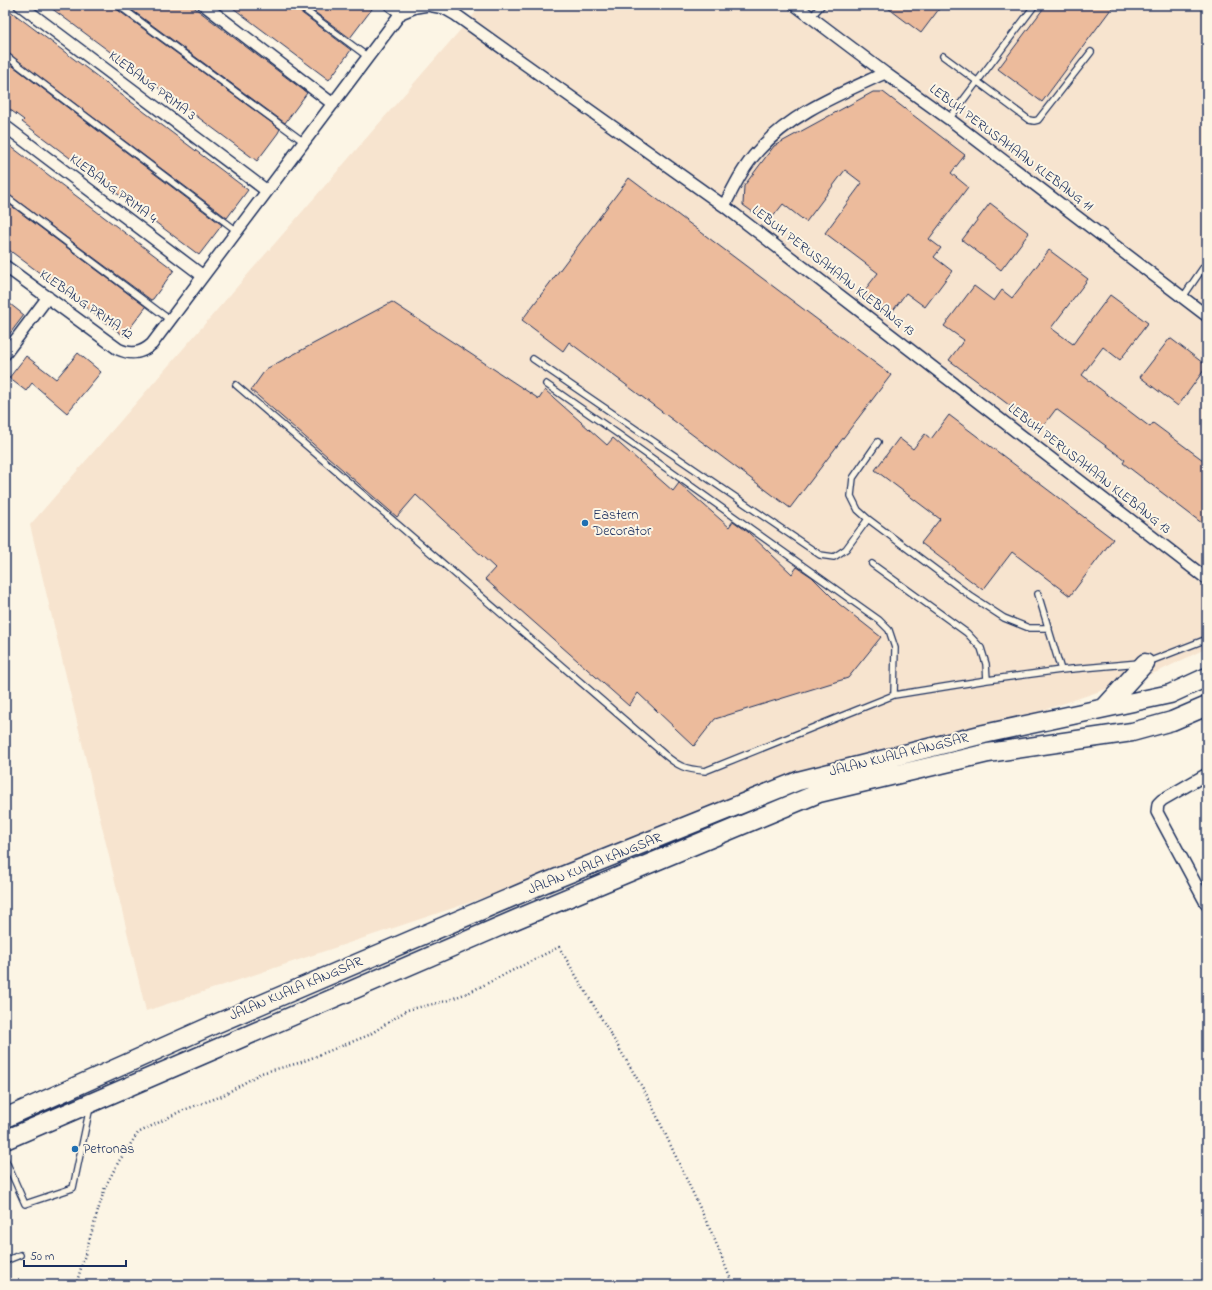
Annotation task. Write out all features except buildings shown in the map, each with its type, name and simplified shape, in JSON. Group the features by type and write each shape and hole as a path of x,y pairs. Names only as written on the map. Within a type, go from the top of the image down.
{"highway":[{"path":"1104,708 1145,663"},
{"name":"JALAN KUALA KANGSAR","path":"5,1118 270,1000 545,884 798,781 984,734 1170,694 1207,677"},
{"name":"JALAN KUALA KANGSAR","path":"5,1140 510,922 819,793 988,753 1132,732 1172,721 1207,706"}],"street":[{"name":"KLEBANG PRIMA 3","path":"20,5 267,191"},
{"path":"204,5 332,104"},
{"path":"170,320 401,14 390,5"},
{"name":"LEBUH PERUSAHAAN KLEBANG 13","path":"401,14 416,7 428,5 444,8 456,15 724,206 1207,580"},
{"name":"LEBUH PERUSAHAAN KLEBANG 11","path":"795,5 949,118 1207,316"},
{"path":"724,206 739,176 758,151 780,130 821,103 885,72"},
{"name":"KLEBANG PRIMA 4","path":"5,126 203,276"},
{"name":"KLEBANG PRIMA 12","path":"5,266 48,296 118,349 125,352 132,354 146,350 170,320"},
{"path":"5,354 48,296"},
{"path":"1207,774 1162,800 1157,808 1157,812 1207,905"}],"lane":[{"path":"118,5 304,142"},
{"path":"298,5 368,57"},
{"path":"811,17 822,5"},
{"path":"949,118 1035,5"},
{"path":"943,56 1029,120 1034,121 1038,120 1091,52"},
{"path":"5,55 237,231"},
{"path":"5,196 170,320"},
{"path":"1183,297 1207,262"},
{"path":"533,358 820,554 834,557 846,549 868,519"},
{"path":"546,384 879,620 889,630 895,648 894,695"},
{"path":"236,385 674,763 687,769 705,770 894,695 1061,670 1145,663 1207,639"},
{"path":"878,442 853,478 851,496 858,510 972,597 1004,618 1029,628 1049,628"},
{"path":"872,564 967,633 981,648 986,664 987,680"},
{"path":"1038,594 1061,670"},
{"path":"5,1159 25,1204 73,1188 91,1103"},
{"path":"5,1261 20,1255"}],"path":[{"path":"76,1285 105,1187 119,1161 138,1133 181,1111 222,1096 261,1073 299,1063 369,1035 406,1010 446,1001 470,992 559,947 648,1097 714,1238 733,1285"}],"shaded area":[{"path":"482,5 1207,5 1207,648 1157,672 146,1011 30,525"}],"place":[{"name":"Eastern Decorator","path":"585,523"},
{"name":"Petronas","path":"75,1149"}]}
